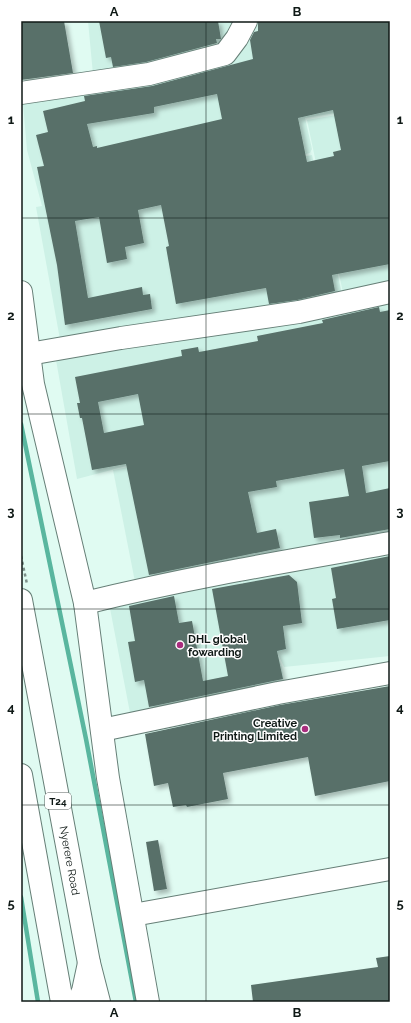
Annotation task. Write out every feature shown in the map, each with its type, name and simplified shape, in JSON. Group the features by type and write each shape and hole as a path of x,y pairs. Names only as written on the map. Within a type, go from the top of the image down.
{"main road":[{"path":"21,92 148,74 225,54 237,38 246,21"},
{"path":"21,292 33,384 85,603 108,778 148,1002"},
{"path":"29,354 121,338 299,312 390,292"},
{"path":"85,603 150,587 234,570 390,543"},
{"name":"Nyerere Road","path":"21,600 88,963 99,1002"},
{"path":"102,730 390,673"},
{"path":"21,775 62,1002"},
{"path":"133,915 390,869"},
{"path":"78,1002 88,963"}],"shaded area":[{"path":"88,21 390,21 390,104 305,118 312,149 310,153 120,193 312,155 343,299 61,345 36,207 42,206 27,150 22,92 94,85"},
{"path":"390,106 390,414 138,463 77,479 56,360 346,307 307,120"},
{"path":"390,416 390,540 136,587 113,470"},
{"path":"390,545 390,656 284,667 277,652 255,656 277,653 282,668 284,685 131,718 108,598 240,575 253,643 241,572"}],"building":[{"path":"21,21 64,21 73,73 21,80"},
{"path":"99,21 218,21 221,39 216,39 217,43 146,62 113,67 111,57 106,58"},
{"path":"258,21 390,21 390,264 332,275 335,291 297,300 269,304 266,288 176,304 166,247 169,246 161,205 138,210 144,243 125,247 127,259 107,263 99,217 75,221 88,298 142,287 143,295 150,294 152,309 65,325 57,265 37,167 44,166 36,135 48,132 43,111 85,101 84,96 152,86 253,59 250,40 254,32 258,31","holes":["217,94 222,119 97,148 97,146 93,147 87,124 154,113 154,107","333,110 341,150 333,152 334,156 307,162 298,118"]},
{"path":"379,307 380,312 390,310 390,461 362,466 366,493 390,488 390,529 340,538 340,535 314,538 309,502 349,496 344,469 276,481 277,487 248,492 257,533 276,529 280,548 149,575 126,464 92,470 82,418 80,418 77,403 80,403 75,377 182,356 181,350 198,347 199,352 258,341 257,336 323,323 322,320","holes":["138,394 144,425 104,433 98,402"]},
{"path":"390,556 390,620 337,629 332,599 336,598 331,568"},
{"path":"289,575 297,582 302,623 283,626 286,649 277,651 283,679 149,707 144,680 135,682 128,642 135,641 129,606 174,596 179,623 192,621 203,681 228,676 212,589"},
{"path":"390,686 390,781 315,796 308,757 223,773 228,799 187,807 186,805 173,807 168,783 154,786 145,734 280,705"},
{"path":"158,840 167,889 154,891 146,842"},
{"path":"390,956 390,1002 253,1002 251,985 378,967 376,958"}],"waterway":[{"path":"21,424 86,739 136,1002"},
{"path":"21,897 38,1002"}],"place":[{"name":"DHL global fowarding","path":"180,645"},
{"name":"Creative Printing Limited","path":"305,729"}]}
